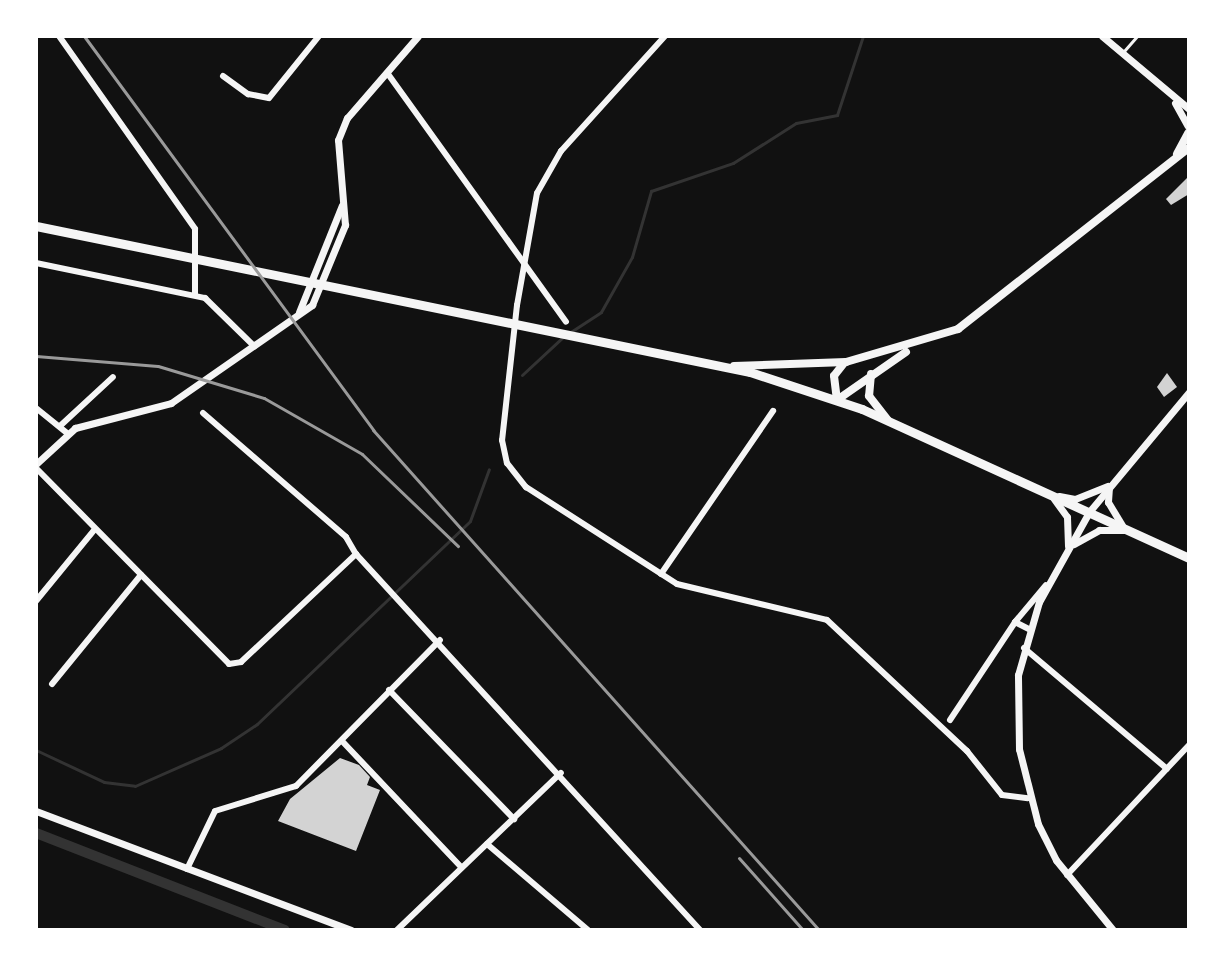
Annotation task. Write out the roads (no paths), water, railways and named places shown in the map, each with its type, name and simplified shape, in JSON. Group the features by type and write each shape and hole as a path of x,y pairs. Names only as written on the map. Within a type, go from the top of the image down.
{"main road":[{"path":"1176,154 1189,129"},
{"path":"837,400 876,368 988,310 1176,154 1189,148"},
{"path":"36,226 726,366 837,400 889,420 1189,558"},
{"path":"726,366 846,362 932,339"},
{"path":"837,400 834,376 846,362"},
{"path":"876,368 867,391 889,420"}],"street":[{"path":"59,36 195,229 195,295"},
{"path":"223,76 248,94 269,98 319,36"},
{"path":"356,554 232,665 36,466 67,433 166,406 296,316 338,225 343,183 338,140 347,118 418,36"},
{"path":"665,36 553,162 533,204 523,256 502,440 507,463 526,487 661,574 713,597 827,620 967,751 1002,795 1028,798"},
{"path":"1102,36 1174,101 1189,109"},
{"path":"388,74 523,256 566,322"},
{"path":"1174,101 1189,129"},
{"path":"36,263 195,295 221,307 254,346"},
{"path":"60,426 113,377"},
{"path":"1113,930 1067,875 1028,798 1019,749 1016,702 1029,629 1049,582 1089,512 1109,484 1189,392"},
{"path":"36,408 67,433"},
{"path":"661,574 773,411"},
{"path":"203,413 346,537 356,554 404,600 700,930"},
{"path":"1047,492 1075,499 1109,484"},
{"path":"1109,484 1111,512 1128,530"},
{"path":"1047,492 1067,517 1067,551"},
{"path":"36,601 95,529"},
{"path":"1067,551 1087,534 1128,530"},
{"path":"52,684 141,575"},
{"path":"950,720 1015,622 1049,582"},
{"path":"1015,622 1029,629"},
{"path":"187,869 215,811 296,786 440,640"},
{"path":"1024,648 1167,769"},
{"path":"389,690 514,819"},
{"path":"342,741 461,867"},
{"path":"1067,875 1189,745"},
{"path":"397,930 561,773"},
{"path":"36,811 351,930"},
{"path":"487,844 588,930"}],"lane":[{"path":"1122,54 1137,36"}],"waterway":[{"path":"569,333 601,312 632,257 651,191 733,163 796,123 837,115 863,36"},
{"path":"522,375 563,337"},
{"path":"36,750 104,782 135,786 221,748 257,724 470,521 489,469"},
{"path":"36,833 285,930"}],"railway":[{"path":"84,36 373,430 819,930"},
{"path":"36,356 158,366 264,398 362,454 458,546"},
{"path":"739,858 803,930"}]}
